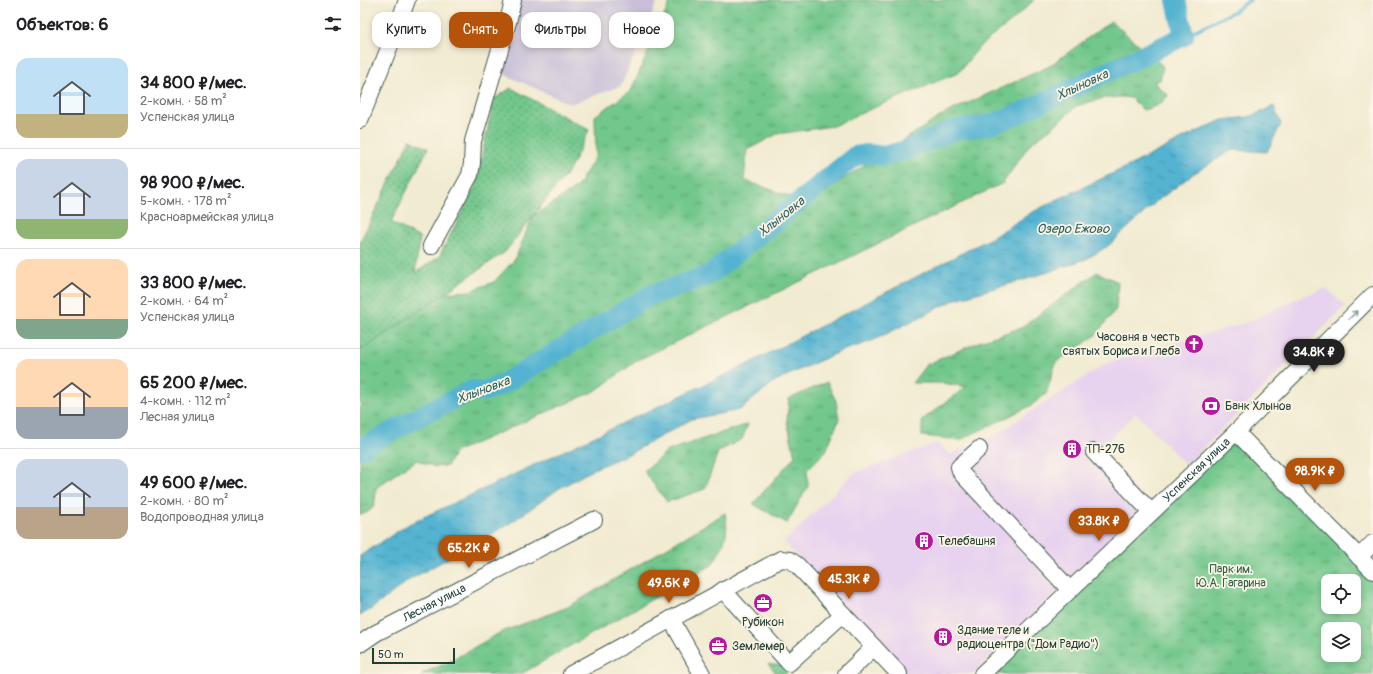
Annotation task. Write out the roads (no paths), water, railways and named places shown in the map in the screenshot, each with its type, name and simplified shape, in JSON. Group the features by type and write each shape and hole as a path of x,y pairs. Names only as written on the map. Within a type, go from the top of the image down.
{"street":[{"path":"360,120 407,0"},
{"path":"431,246 470,175 474,136 508,22 513,0"},
{"name":"Успенская улица","path":"982,674 1236,432 1373,295"},
{"path":"1236,432 1373,571"},
{"path":"979,449 959,467 961,473 1070,590"},
{"path":"1094,452 1152,512"},
{"name":"Лесная улица","path":"360,644 376,633 594,520"},
{"path":"1359,557 1373,543"},
{"path":"577,673 670,619 781,559 790,560 797,565 899,674"},
{"path":"723,590 789,663 843,614"},
{"path":"670,619 702,674"},
{"path":"846,674 874,647"}],"water":[{"name":"Озеро Ежово","path":"1274,106 1281,124 1267,152 1232,150 1193,174 1157,201 1108,246 1086,259 1027,279 956,299 872,341 839,352 775,381 740,410 692,419 629,454 596,468 560,488 509,524 409,580 370,610 360,615 360,556 409,524 748,364 993,237 1031,213 1054,201 1186,137 1222,120 1249,117"}],"waterway":[{"name":"Хлыновка","path":"360,449 424,414 473,390 484,391 501,385 651,295 709,275 855,156 868,154 884,156 903,151 954,130 989,125 1016,115 1184,36 1176,0"},
{"path":"1184,36 1233,12 1250,0"}],"place":[{"name":"Часовня в честь святых Бориса и Глеба","path":"1194,344"},
{"name":"Банк Хлынов","path":"1211,406"},
{"name":"ТП-276","path":"1072,449"},
{"name":"Телебашня","path":"924,541"},
{"name":"Рубикон","path":"763,603"},
{"name":"Здание теле и радиоцентра (\"Дом Радио\")","path":"943,637"},
{"name":"Землемер","path":"718,646"}],"park label":[{"name":"Парк им. Ю.А. Гагарина","path":"1231,576"}]}
